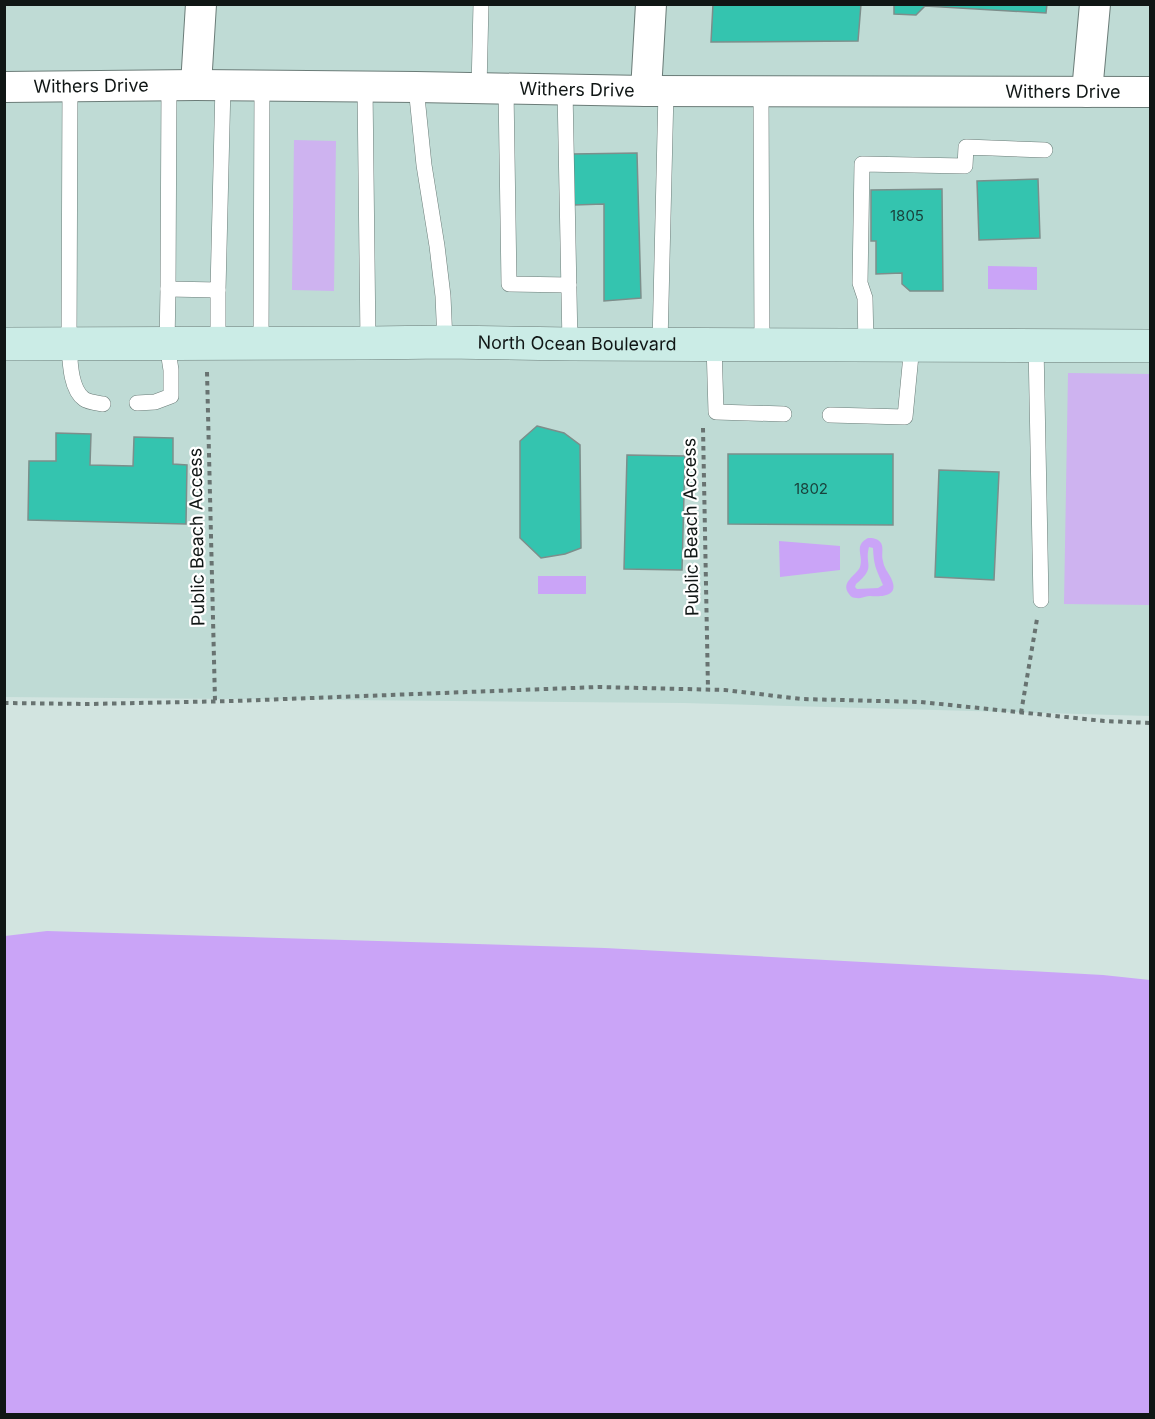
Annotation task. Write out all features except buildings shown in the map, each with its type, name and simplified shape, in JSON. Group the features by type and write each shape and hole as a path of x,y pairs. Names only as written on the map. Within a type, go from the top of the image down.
{"main road":[{"name":"North Ocean Boulevard","path":"4,344 167,344 212,357 261,343 1150,346"}],"street":[{"path":"196,85 201,4"},
{"path":"651,4 656,91"},
{"path":"1087,92 1095,4"},
{"name":"Withers Drive","path":"4,87 196,85 761,92 1150,92"}],"lane":[{"path":"481,4 492,89 509,284 568,285"},
{"path":"70,85 69,344 71,371 78,391 85,400 103,404"},
{"path":"137,403 154,402 171,396 171,370 167,344 168,290 196,85"},
{"path":"196,85 218,290 212,357"},
{"path":"261,343 262,86"},
{"path":"364,87 368,343"},
{"path":"416,87 424,165 443,296 445,342"},
{"path":"565,90 570,344"},
{"path":"656,91 660,344"},
{"path":"761,92 762,344"},
{"path":"866,345 865,298 860,283 862,164 965,166 966,147 1045,150"},
{"path":"168,290 218,290"},
{"path":"714,344 716,412 784,414"},
{"path":"830,415 905,417 912,345"},
{"path":"1036,345 1041,600"}],"path":[{"name":"Public Beach Access","path":"212,357 215,701"},
{"name":"Public Beach Access","path":"702,422 708,689"},
{"path":"1021,713 1041,600"},
{"path":"4,703 89,704 215,701 598,687 708,689 801,699 921,702 1104,721 1150,723"}],"shaded area":[{"path":"5,5 1150,5 1150,716 684,703 5,697"},
{"path":"294,140 336,141 334,291 292,290"},
{"path":"988,266 1037,267 1037,290 988,289"},
{"path":"1068,373 1150,374 1150,605 1064,604"},
{"path":"873,538 881,543 885,568 893,584 892,592 889,594 856,598 852,597 847,590 847,583 860,567 860,548 864,541","holes":["869,547 873,548 876,567 883,585 878,588 857,589 856,584 868,570"]},
{"path":"779,541 840,546 840,570 780,577"},
{"path":"538,576 586,576 586,594 538,594"},
{"path":"47,931 605,948 1103,975 1150,980 1150,1414 5,1414 5,936"}]}
